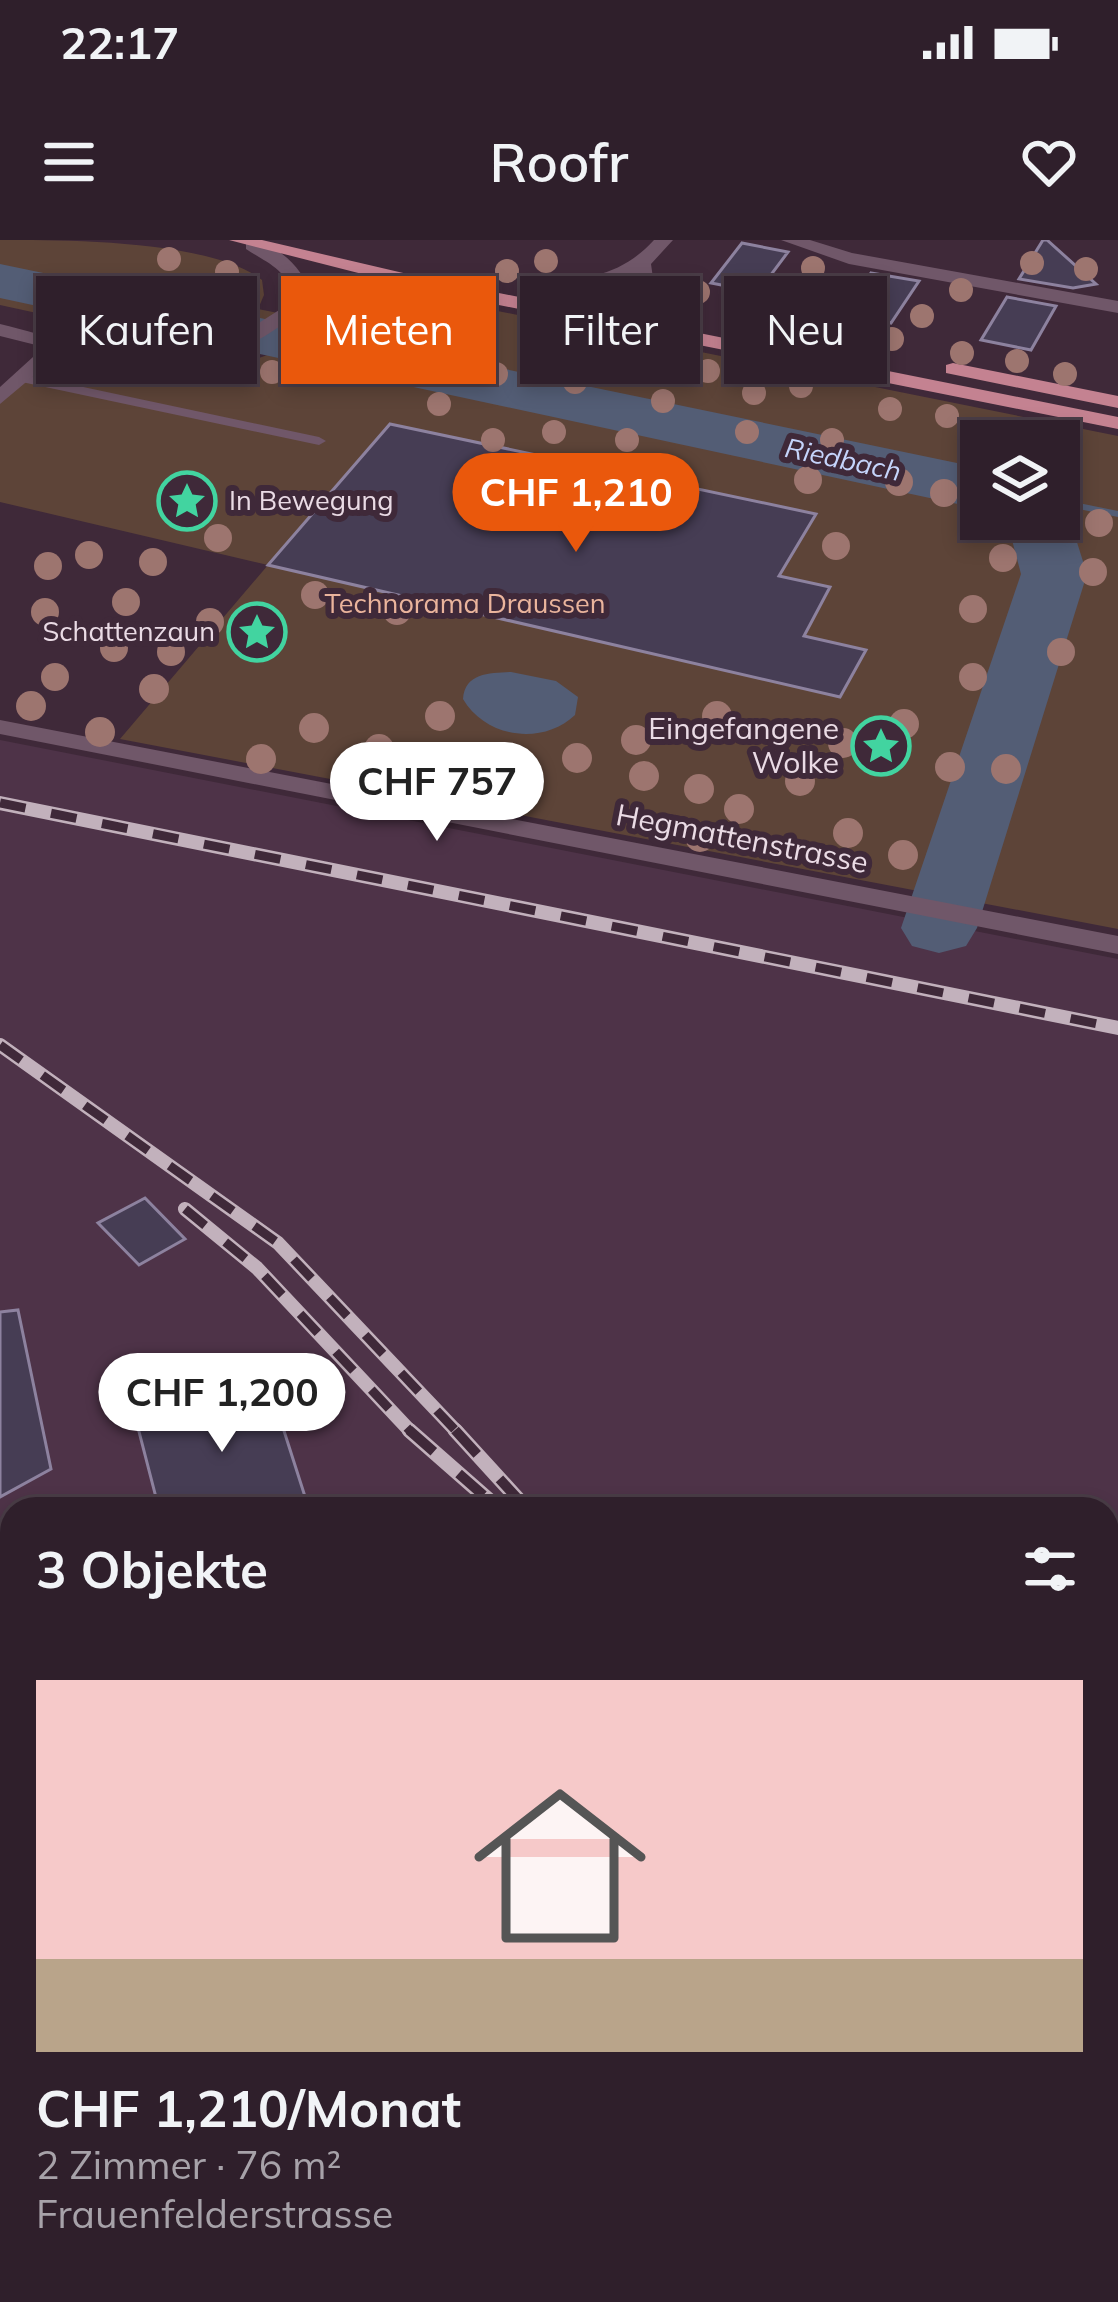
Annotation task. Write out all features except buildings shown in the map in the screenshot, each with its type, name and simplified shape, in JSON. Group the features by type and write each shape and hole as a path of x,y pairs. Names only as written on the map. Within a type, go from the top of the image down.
{"main road":[{"path":"293,240 520,284"},
{"path":"245,243 390,276"},
{"path":"496,298 1118,423"},
{"path":"700,319 1118,402"}],"street":[{"path":"613,276 643,267 664,240"},
{"path":"790,240 848,258 1118,307"},
{"path":"245,243 296,276"},
{"path":"643,267 643,276"},
{"path":"0,329 36,337"},
{"path":"0,398 36,365"},
{"name":"Hegmattenstrasse","path":"0,727 1118,945"}],"lane":[{"path":"22,378 319,441"}],"shaded area":[{"path":"0,740 1118,959 1118,1497 0,1497"}],"green space":[{"name":"Technorama Draussen","path":"0,240 174,250 209,257 255,276 36,276 36,313 0,305"},
{"name":"Technorama Draussen","path":"257,277 262,280 264,295 258,309 281,314 281,384 496,384 496,311 520,316 520,384 700,384 700,352 724,357 724,384 860,384 1039,420 960,420 960,540 1080,540 1080,428 1118,436 1118,929 120,739 268,565 0,502 0,398 36,366 36,384 257,384 257,358 270,354 257,351"}],"water":[{"path":"511,672 556,681 578,697 575,715 562,725 531,734 486,722 463,699 468,684 480,676"}],"waterway":[{"name":"Riedbach","path":"0,281 960,482"},
{"path":"1080,506 1118,514"},
{"name":"Riedbach","path":"939,928 1054,574 1044,540"}],"railway":[{"path":"0,803 1118,1028"},
{"path":"0,1045 278,1243 458,1433"},
{"path":"185,1209 257,1268 410,1431"},
{"path":"455,1430 516,1497"},
{"path":"410,1431 485,1497"}],"place":[{"name":"In Bewegung","path":"187,501"},
{"name":"Schattenzaun","path":"257,632"},
{"name":"Eingefangene Wolke","path":"881,746"}]}
